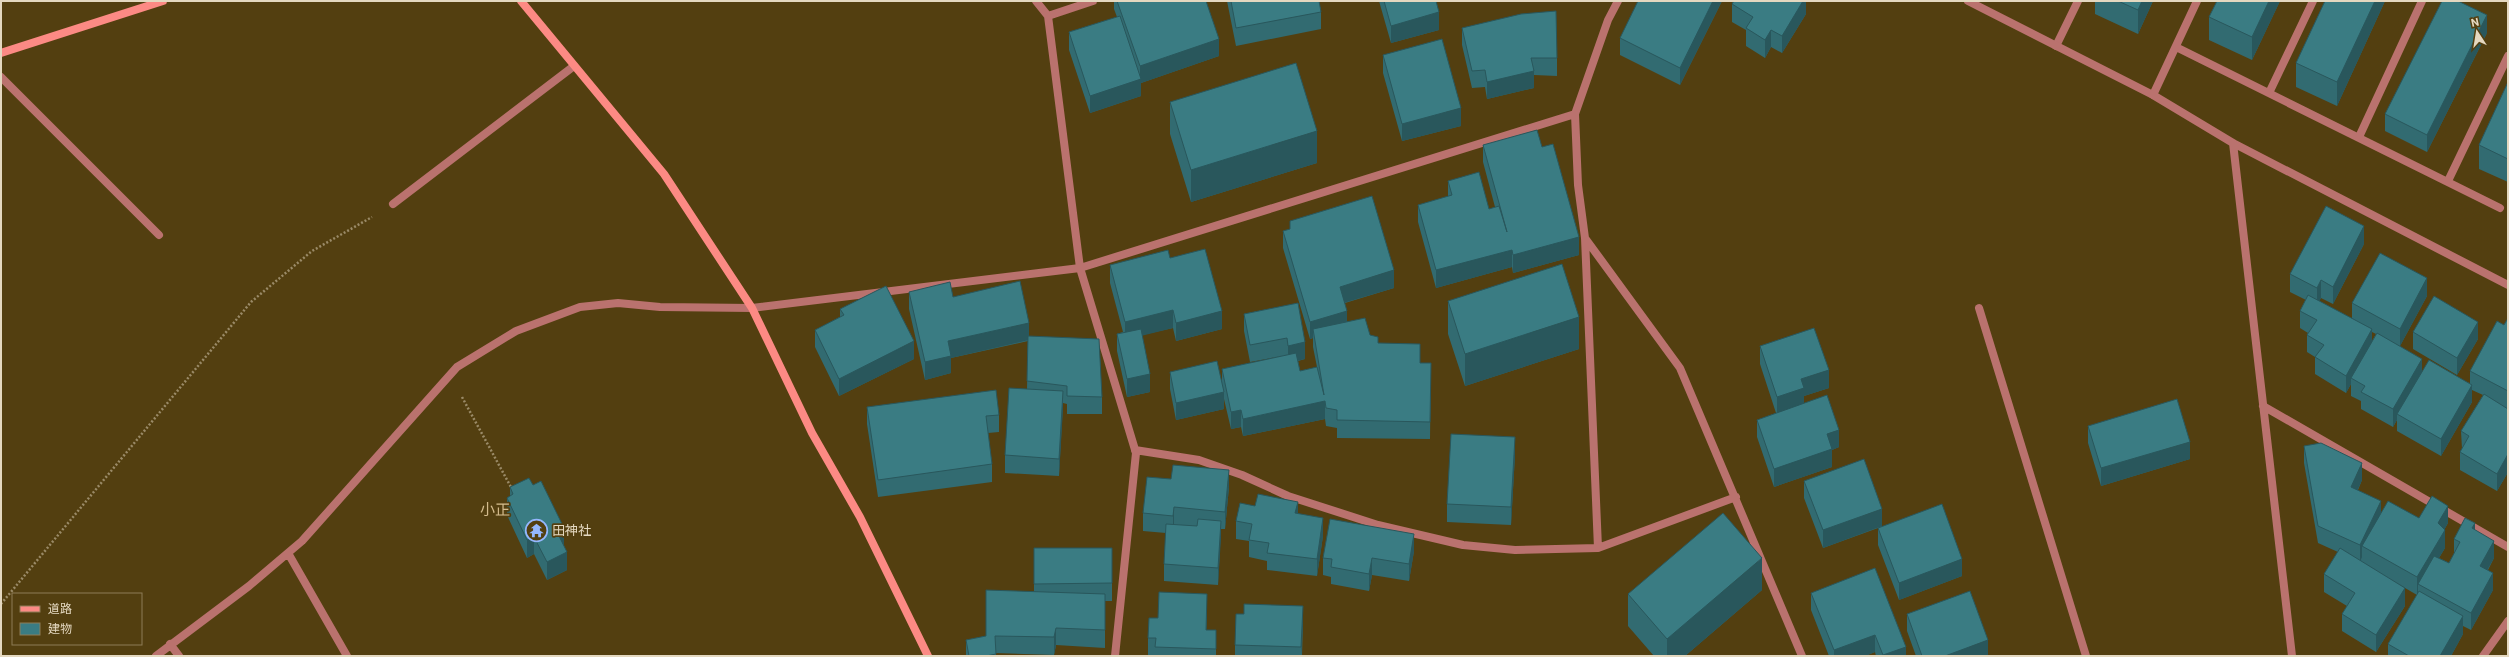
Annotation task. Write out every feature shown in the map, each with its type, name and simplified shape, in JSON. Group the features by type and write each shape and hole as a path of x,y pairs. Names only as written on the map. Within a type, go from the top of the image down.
{"street":[{"path":"1,53 163,1"},
{"path":"521,1 664,174 752,308 812,433 860,517 928,656"},
{"path":"1036,1 1048,16 1080,268 1135,450 1115,656"},
{"path":"1048,16 1093,1"},
{"path":"1598,548 1585,238 1578,185 1575,114 1608,20 1618,1"},
{"path":"2056,46 2078,1"},
{"path":"2153,95 2197,1"},
{"path":"2270,93 2313,1"},
{"path":"2358,137 2422,1"},
{"path":"1973,2 2153,95 2233,143 2508,285"},
{"path":"2176,47 2500,208"},
{"path":"2448,181 2508,56"},
{"path":"393,204 574,66"},
{"path":"1,77 159,235"},
{"path":"156,656 249,586 302,541 457,367 516,331 580,307 618,303 660,307 752,308 1080,268 1575,114"},
{"path":"2233,143 2292,656"},
{"path":"1585,238 1680,368 1802,656"},
{"path":"1979,308 2086,656"},
{"path":"2263,406 2508,547"},
{"path":"1135,450 1199,460 1242,475 1288,496 1378,525 1463,545 1515,550 1598,548 1736,498"},
{"path":"288,553 347,656"},
{"path":"2484,656 2508,621"},
{"path":"170,644 179,656"}],"path":[{"path":"1,604 251,302 312,251 393,204"},
{"path":"451,375 516,496"}],"building":[{"path":"1117,1 1206,1 1219,39 1140,66"},
{"path":"1231,1 1319,1 1321,12 1236,28"},
{"path":"1384,1 1436,1 1439,12 1391,26"},
{"path":"1638,1 1713,1 1680,68 1620,38"},
{"path":"1734,1 1803,1 1782,36 1771,30 1765,40 1746,28 1753,17 1732,4"},
{"path":"2118,1 2142,1 2138,10"},
{"path":"2217,1 2269,1 2252,37 2209,17"},
{"path":"2325,1 2375,1 2337,82 2296,63"},
{"path":"2442,1 2458,1 2487,15 2427,135 2385,114"},
{"path":"1556,11 1557,58 1531,58 1534,71 1487,82 1485,70 1472,71 1462,28 1521,14"},
{"path":"1120,16 1141,79 1090,96 1069,32"},
{"path":"1442,39 1461,108 1402,124 1383,55"},
{"path":"1296,63 1317,131 1191,170 1170,102"},
{"path":"2508,82 2508,159 2479,145"},
{"path":"1537,130 1542,147 1553,144 1579,237 1513,255 1512,250 1436,270 1418,205 1452,195 1448,181 1479,172 1489,209 1499,206 1507,232 1483,145"},
{"path":"1372,196 1394,270 1340,287 1347,311 1310,322 1283,231 1290,229 1290,221"},
{"path":"2326,206 2364,226 2333,287 2321,280 2317,288 2290,274"},
{"path":"1205,249 1222,311 1176,323 1173,310 1125,322 1110,265 1168,250 1170,258"},
{"path":"2380,253 2427,278 2400,329 2352,303"},
{"path":"1562,264 1579,317 1465,354 1448,301"},
{"path":"1020,281 1029,323 948,341 951,356 925,362 909,292 950,282 953,297"},
{"path":"886,286 914,341 839,379 815,330 844,315 840,309"},
{"path":"2308,295 2372,329 2346,376 2315,357 2324,345 2307,335 2317,320 2300,311"},
{"path":"2434,296 2478,322 2457,358 2413,332"},
{"path":"1298,303 1305,342 1288,346 1287,338 1250,345 1244,314"},
{"path":"1365,318 1370,335 1378,337 1378,343 1420,344 1420,363 1431,363 1430,422 1337,420 1337,410 1326,408 1325,401 1243,419 1241,410 1231,412 1222,369 1296,353 1300,371 1317,367 1324,395 1313,329"},
{"path":"2508,318 2508,391 2470,371 2497,321 2504,325"},
{"path":"1814,328 1829,370 1801,379 1804,388 1777,397 1760,346"},
{"path":"1141,329 1150,374 1127,379 1117,334"},
{"path":"2377,333 2422,359 2393,409 2361,392 2365,386 2351,378"},
{"path":"1028,336 1099,339 1102,397 1067,396 1067,386 1027,381"},
{"path":"2429,360 2472,385 2441,439 2397,414"},
{"path":"1217,361 1224,392 1176,403 1170,372"},
{"path":"1009,388 1063,391 1059,459 1005,455"},
{"path":"996,390 999,415 986,416 992,464 878,480 867,407"},
{"path":"2484,394 2508,409 2508,454 2497,474 2460,452 2469,436 2461,431"},
{"path":"1827,395 1839,430 1827,434 1832,449 1774,469 1757,420"},
{"path":"2177,399 2190,442 2101,468 2088,426"},
{"path":"1451,434 1515,437 1511,507 1447,504"},
{"path":"2321,443 2362,463 2351,487 2381,501 2360,545 2318,526 2304,446"},
{"path":"1864,459 1882,509 1823,530 1804,481"},
{"path":"1173,465 1229,470 1225,512 1174,507 1173,516 1143,513 1147,477 1171,479"},
{"name":"田神社","path":"529,478 533,485 541,481 564,528 557,532 567,552 547,562 534,537 527,540 507,498 513,494 510,487"},
{"path":"1258,494 1298,502 1295,513 1323,518 1317,559 1267,553 1269,543 1249,540 1252,524 1236,521 1240,503 1255,506"},
{"path":"2432,496 2448,506 2438,523 2445,530 2417,577 2362,546 2388,501 2419,518"},
{"path":"1942,504 1962,559 1899,583 1878,528"},
{"path":"1723,513 1762,558 1667,639 1628,594"},
{"path":"2465,518 2475,523 2472,528 2494,541 2480,566 2493,573 2471,613 2418,584 2434,556 2449,563 2460,542 2454,539"},
{"path":"1198,519 1221,521 1218,568 1164,564 1166,524 1197,526"},
{"path":"1330,519 1414,534 1409,564 1372,558 1369,574 1331,567 1332,559 1323,558"},
{"path":"1034,548 1112,548 1112,583 1034,584"},
{"path":"2340,548 2405,588 2376,635 2342,614 2355,593 2324,574"},
{"path":"1875,568 1906,647 1883,655 1875,635 1834,650 1811,593"},
{"path":"986,590 1105,594 1105,630 1056,628 1054,637 995,636 996,654 986,656 969,656 966,640 986,636"},
{"path":"1970,591 1988,640 1945,656 1922,656 1907,614"},
{"path":"2419,591 2463,616 2440,656 2409,656 2388,644"},
{"path":"1159,592 1207,594 1206,630 1216,630 1216,649 1155,647 1156,638 1148,638 1149,618 1158,618"},
{"path":"1244,604 1303,606 1301,647 1235,645 1236,614 1244,614"}],"place":[{"name":"田神社","path":"536,530"}],"district":[{"name":"小正","path":"495,510"}]}
